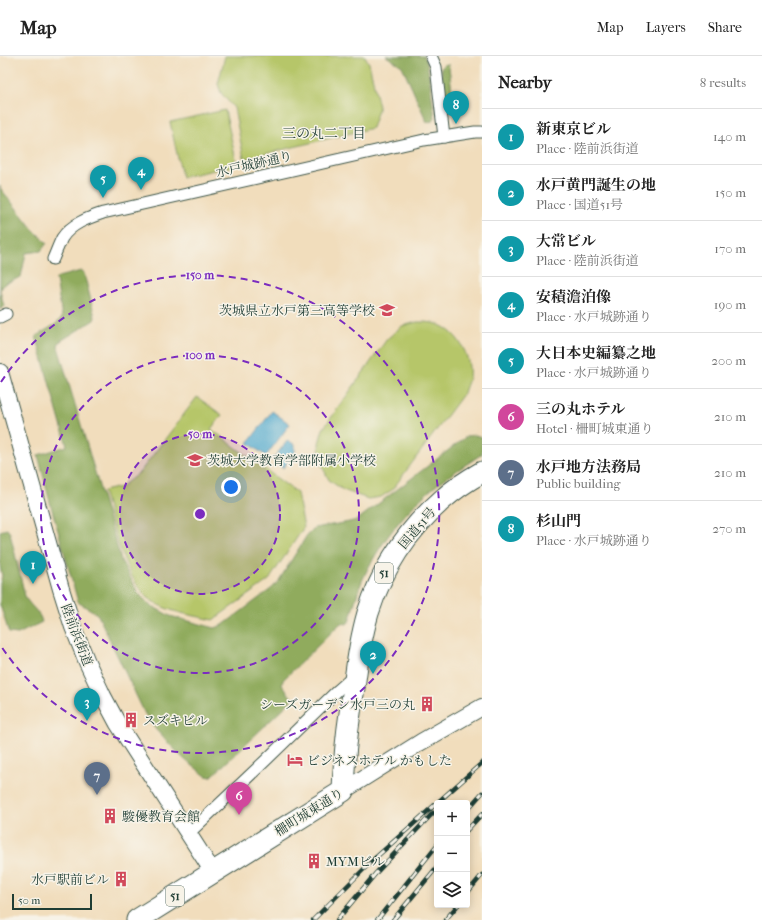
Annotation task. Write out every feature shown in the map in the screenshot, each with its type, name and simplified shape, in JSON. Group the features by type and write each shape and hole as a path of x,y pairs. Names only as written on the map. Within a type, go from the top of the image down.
{"highway":[{"name":"国道51号","path":"344,790 344,756 363,634 373,599 382,576 414,528 443,499 461,485 482,472"},
{"name":"柵町城東通り","path":"137,920 344,790"}],"main road":[{"name":"陸前浜街道","path":"0,372 45,537 73,627 103,696 118,724 213,872"},
{"name":"柵町城東通り","path":"344,790 421,742 482,707"}],"street":[{"path":"431,56 436,68 444,137"},
{"name":"水戸城跡通り","path":"53,259 63,237 70,229 84,220 103,213 444,137 482,132"},
{"path":"188,834 338,690 356,675"}],"green space":[{"path":"225,56 365,56 369,63 379,107 372,128 244,159 234,108 221,93 218,84"},
{"path":"386,56 424,56 427,62 435,118 433,121 427,122 402,66"},
{"path":"448,64 454,107 449,109 446,107 441,68 443,65"},
{"path":"225,110 237,165 182,177 170,122"},
{"path":"0,186 32,228 47,243 41,251 26,253 21,277 4,284 0,290"},
{"path":"81,271 84,273 95,317 94,320 59,342 58,347 121,560 138,593 150,605 170,616 215,628 223,625 271,589 278,582 307,535 314,528 357,520 467,436 475,435 482,437 482,454 434,487 402,518 384,542 362,581 349,622 347,624 341,623 283,680 282,685 292,698 290,702 211,777 206,776 184,759 156,730 145,714 98,615 78,602 51,506 38,455 67,446 36,336 56,324 62,317 56,279 58,277"},
{"path":"0,290 4,306 0,310"},
{"path":"417,322 431,323 449,330 461,344 465,352 468,360 469,380 464,393 392,490 381,497 368,499 343,490 329,480 320,462 319,443 323,429 387,339 402,326"},
{"path":"197,397 222,415 211,429 297,493 304,527 269,580 213,620 166,608 152,601 142,592 127,566 103,491 121,487 140,472"},
{"path":"7,529 10,533 25,596 41,618 42,622 18,634 9,633 0,605 0,584 2,576 0,566 0,531"}],"water":[{"path":"272,411 290,424 266,456 248,443"},
{"path":"288,440 295,445 295,452 283,468 272,460"}],"railway":[{"path":"313,920 374,859 482,763"},
{"path":"470,807 482,793"},
{"path":"337,920 376,873 433,813"},
{"path":"470,827 482,814"},
{"path":"377,920 434,849"},
{"path":"393,920 434,871"},
{"path":"470,889 482,875"},
{"path":"445,920 455,908"}],"place":[{"name":"杉山門","path":"456,124"},
{"name":"安積澹泊像","path":"141,190"},
{"name":"大日本史編纂之地","path":"103,198"},
{"name":"茨城県立水戸第三高等学校","path":"387,310"},
{"name":"茨城大学教育学部附属小学校","path":"195,460"},
{"name":"新東京ビル","path":"33,584"},
{"name":"水戸黄門誕生の地","path":"373,674"},
{"name":"シーズガーデン水戸三の丸","path":"427,704"},
{"name":"スズキビル","path":"131,720"},
{"name":"大常ビル","path":"87,721"},
{"name":"ビジネスホテル かもした","path":"295,760"},
{"name":"水戸地方法務局","path":"97,795"},
{"name":"三の丸ホテル","path":"239,815"},
{"name":"駿優教育会館","path":"110,816"},
{"name":"MYMビル","path":"314,861"},
{"name":"水戸駅前ビル","path":"121,879"}],"district":[{"name":"三の丸二丁目","path":"324,133"}]}
